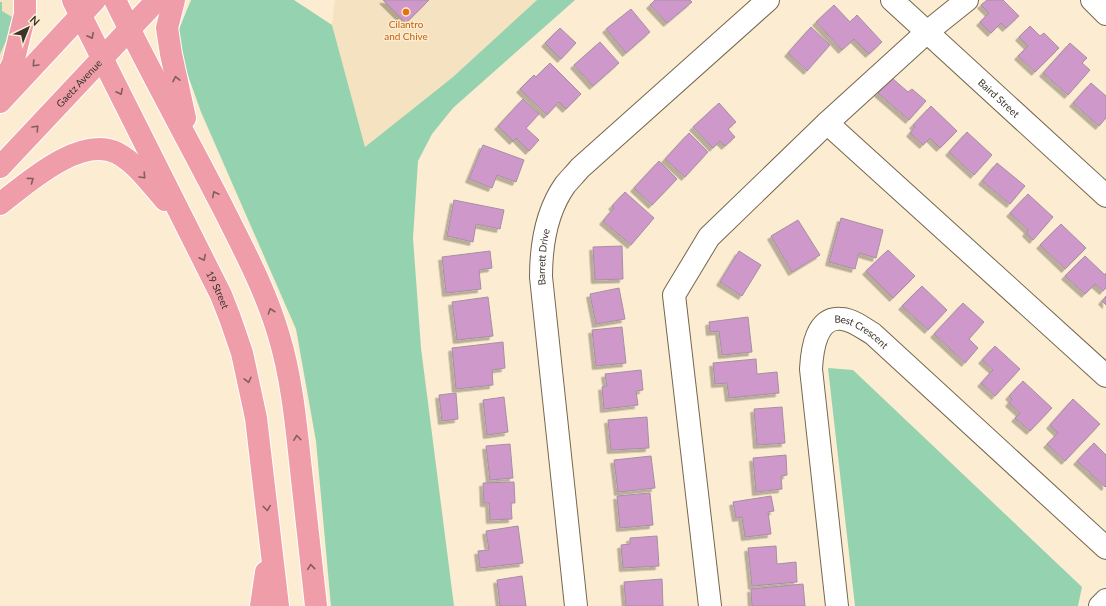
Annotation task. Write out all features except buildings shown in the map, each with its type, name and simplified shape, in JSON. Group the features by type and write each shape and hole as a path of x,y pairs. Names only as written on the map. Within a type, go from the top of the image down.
{"main road":[{"path":"0,90 13,63 25,14 25,0"},
{"path":"115,0 254,270 264,293 279,336 290,385 316,606"},
{"name":"Gaetz Avenue","path":"0,167 157,0"},
{"path":"174,0 167,28 190,144"},
{"path":"0,102 83,5"},
{"name":"19 Street","path":"83,5 102,57 221,294 242,353 256,418 278,606"},
{"path":"0,204 31,180 62,159 96,148 110,150 127,159 185,223"},
{"path":"261,606 270,539"}],"street":[{"name":"Barrett Drive","path":"576,606 541,277 541,259 547,223 554,204 566,185 580,168 768,0"},
{"name":"Baird Street","path":"892,0 1106,196"},
{"path":"710,606 674,295 710,237 827,123 928,32 967,0"},
{"path":"1092,0 1106,14"},
{"path":"827,123 1106,376"},
{"name":"Best Crescent","path":"837,606 811,369 814,342 823,326 830,320 841,319 849,321 873,334 1106,548"},
{"path":"1100,606 1106,600"}],"shaded area":[{"path":"0,0 20,0 15,30 0,64"},
{"path":"335,0 537,0 453,77 365,147 332,25"}],"green space":[{"path":"191,0 294,0 332,25 365,147 453,77 537,0 575,0 453,108 432,134 418,161 413,238 421,348 454,606 331,606 316,441 296,329 201,112 175,39"},
{"path":"0,2 2,2 2,11 12,17 6,41 0,54"},
{"path":"828,368 853,370 1082,587 1078,606 855,606"}],"place":[{"name":"Cilantro and Chive","path":"406,12"}]}
